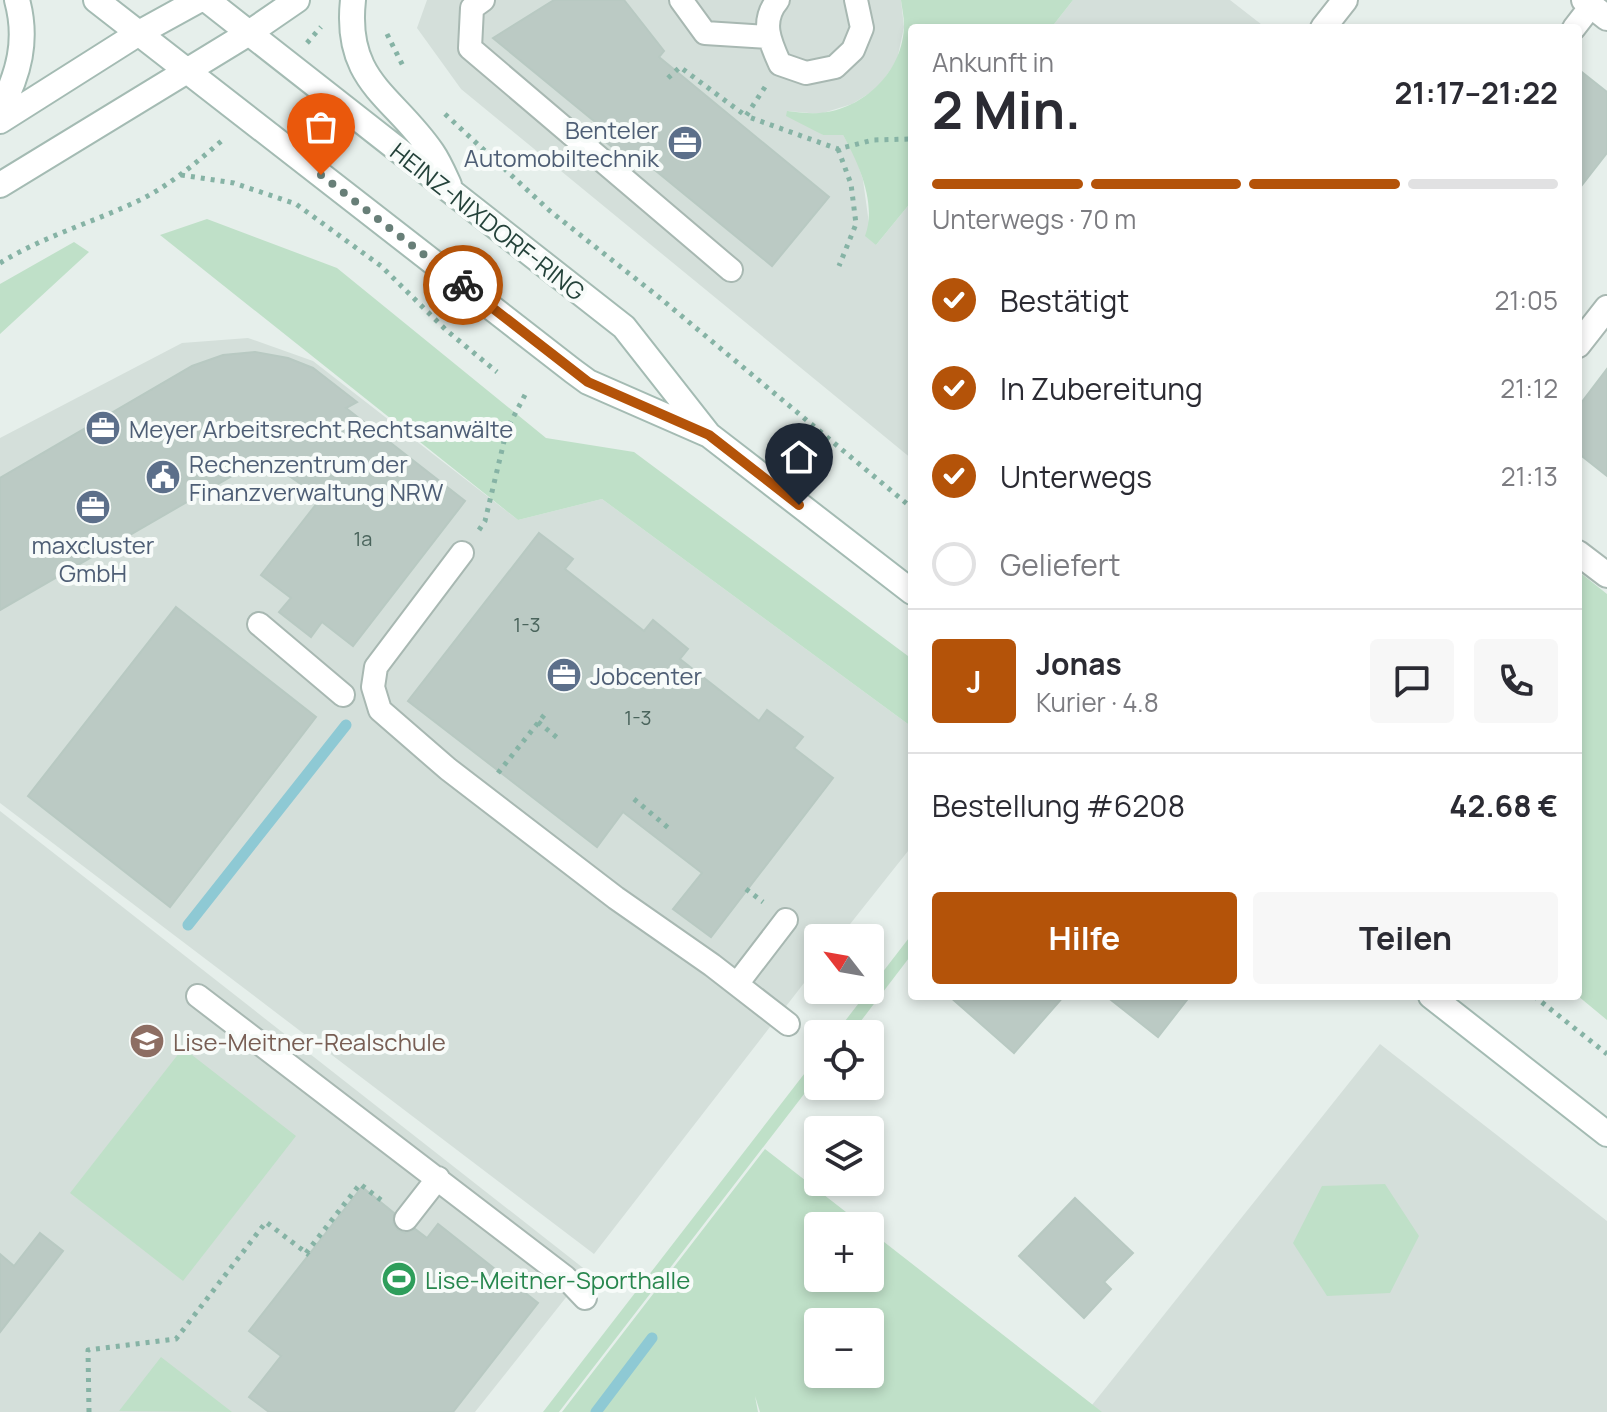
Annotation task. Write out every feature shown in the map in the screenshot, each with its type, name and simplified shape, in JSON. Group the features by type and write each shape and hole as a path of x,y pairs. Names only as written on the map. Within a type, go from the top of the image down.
{"main road":[{"path":"0,110 19,66 23,20 17,0"},
{"name":"HEINZ-NIXDORF-RING","path":"96,0 588,382 709,435 908,589"},
{"path":"0,121 139,33 199,0"},
{"name":"HEINZ-NIXDORF-RING","path":"207,0 624,327 709,435"},
{"path":"0,185 249,33 297,0"},
{"path":"353,0 352,24 359,64 369,81 432,152 454,194"},
{"path":"1326,24 1345,0"},
{"path":"1582,340 1607,308"},
{"path":"1582,556 1607,575"},
{"path":"1436,1000 1607,1134"}],"lane":[{"path":"483,0 472,8 470,48 731,270"},
{"path":"681,0 705,33 767,37"},
{"path":"778,0 770,9 767,37 780,64 806,73 835,67 853,50 862,28 856,0"},
{"path":"1578,24 1594,8"},
{"path":"462,553 376,667 373,687 380,710 481,795 788,1024"},
{"path":"259,624 343,695"},
{"path":"737,984 786,920"},
{"path":"198,996 565,1277 585,1298"},
{"path":"406,1219 438,1178"}],"path":[{"path":"383,22 393,50 408,75"},
{"path":"746,116 780,64"},
{"path":"668,78 680,67 746,116 838,149 873,140 908,139"},
{"path":"435,105 550,211 660,298 908,505"},
{"path":"0,263 28,246 142,199 181,175 232,132"},
{"path":"838,149 851,184 856,224 839,266"},
{"path":"181,175 234,183 296,204 381,266 446,330 497,372"},
{"path":"462,553 485,521 507,429 526,393"},
{"path":"497,774 545,714"},
{"path":"538,722 560,740"},
{"path":"634,799 672,831"},
{"path":"1539,1000 1607,1054"},
{"path":"89,1412 88,1350 176,1339 266,1222 308,1254 360,1184 406,1219"}],"shaded area":[{"path":"427,0 901,0 904,27 897,60 878,88 852,104 820,114 788,111 823,135 843,135 856,158 863,180 869,224 876,245 908,206 908,456 461,89 417,28"},
{"path":"1073,0 1230,0 1261,24 1054,24"},
{"path":"248,338 313,361 518,520 602,499 908,724 908,851 850,924 804,924 804,983 594,1254 0,803 0,438 182,343"},
{"name":"Lise-Meitner-Realschule","path":"0,811 587,1271 475,1412 0,1412"},
{"path":"1380,1044 1607,1221 1607,1412 1101,1412 1092,1405"}],"green space":[{"path":"901,0 1073,0 1054,24 908,24 908,206 876,245 865,236 868,198 860,171 843,135 823,135 786,116 787,111 815,113 836,110 866,96 889,72 902,42 904,25"},
{"path":"207,219 337,268 546,438 634,452 908,656 908,724 602,499 518,520 160,235"},
{"path":"74,242 89,252 0,334 0,284"},
{"path":"1582,574 1607,594 1607,1020 1582,999"},
{"path":"908,939 908,959 884,991 884,970"},
{"path":"858,1004 874,1004 862,1020 846,1020"},
{"path":"183,1048 296,1136 183,1281 70,1193"},
{"path":"804,1074 804,1094 559,1412 543,1412"},
{"path":"765,1149 804,1179 804,1196 825,1196 846,1212 804,1212 804,1292 884,1292 884,1242 1102,1412 760,1412 755,1396 758,1412 562,1412"},
{"path":"1385,1184 1419,1236 1390,1293 1327,1296 1293,1243 1322,1186"},
{"path":"161,1357 232,1412 119,1411"}],"building":[{"name":"Benteler Automobiltechnik","path":"554,0 624,0 664,51 659,57 829,197 772,266 634,153 628,160 595,133 600,126 493,38"},
{"path":"1582,72 1607,92 1607,153 1582,185"},
{"path":"255,352 288,358 313,368 357,402 346,408 465,501 353,646 322,622 311,637 279,612 291,598 261,575 321,498 263,458 0,610 0,478 192,366 223,355"},
{"path":"1607,369 1607,476 1582,456 1582,402"},
{"path":"539,533 573,559 565,569 644,631 653,620 688,649 680,659 759,721 767,710 803,737 794,748 833,778 711,937 673,909 702,873 623,812 597,847 408,701"},
{"path":"176,607 316,717 170,907 28,796"},
{"path":"954,1000 1060,1000 1014,1053"},
{"path":"1111,1000 1187,1000 1158,1037"},
{"name":"Lise-Meitner-Sporthalle","path":"362,1187 394,1213 393,1224 398,1230 405,1233 415,1229 427,1238 438,1224 538,1303 453,1412 269,1412 249,1397 281,1356 249,1331"},
{"path":"1075,1198 1133,1253 1104,1282 1111,1289 1084,1318 1019,1256"},
{"path":"40,1233 63,1251 0,1332 0,1254 14,1266"}],"waterway":[{"path":"188,925 346,725"},
{"path":"596,1412 652,1338"}],"way so far":[{"path":"321,175 463,285"}],"place":[{"name":"Benteler Automobiltechnik","path":"685,143"},
{"name":"Meyer Arbeitsrecht Rechtsanwälte","path":"103,428"},
{"name":"Rechenzentrum der Finanzverwaltung NRW","path":"163,477"},
{"name":"maxcluster GmbH","path":"93,507"},
{"name":"Jobcenter","path":"564,675"},
{"name":"Lise-Meitner-Realschule","path":"147,1041"},
{"name":"Lise-Meitner-Sporthalle","path":"399,1279"}],"route":[{"path":"463,285 588,382 709,435 799,505"}]}
